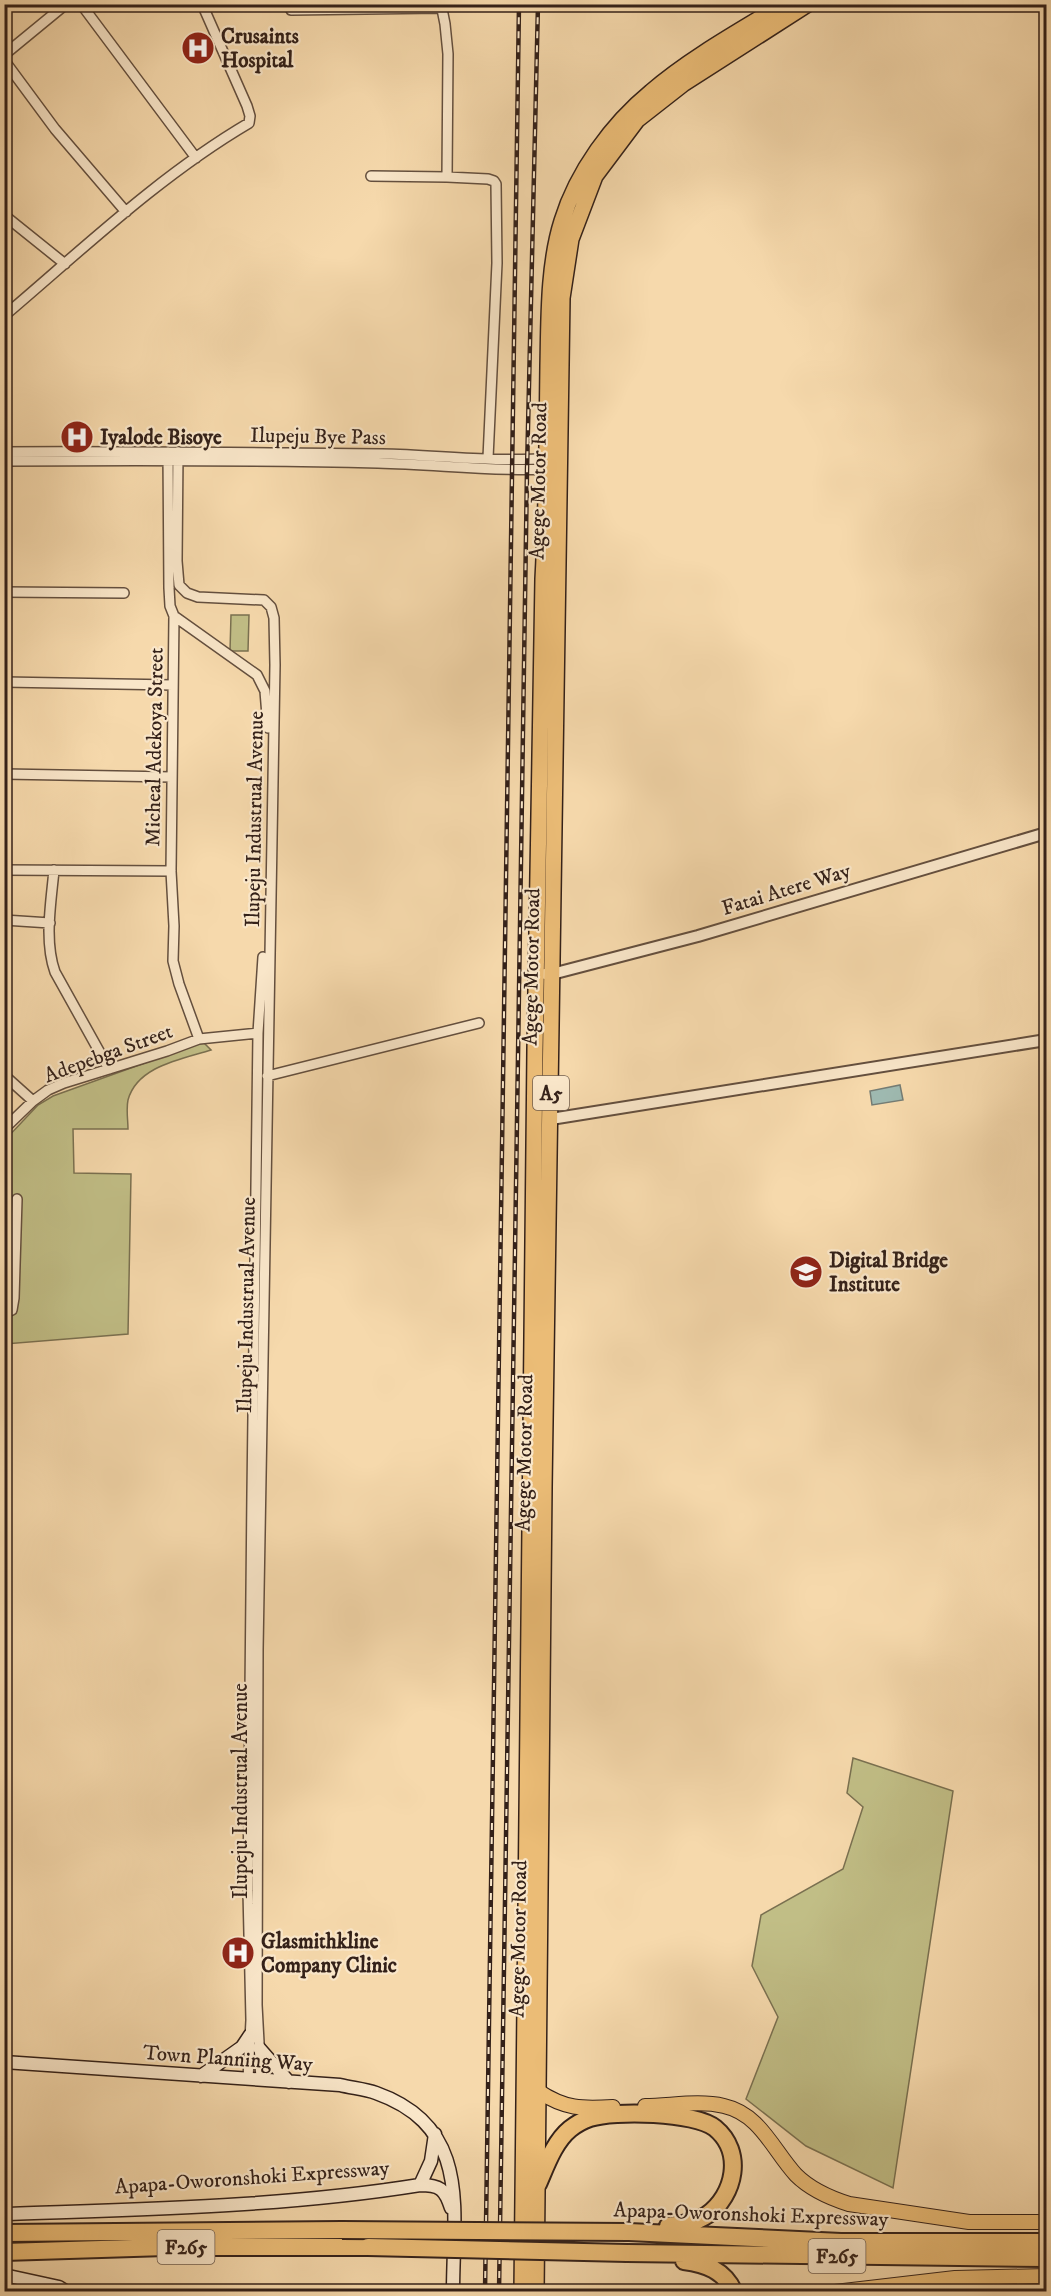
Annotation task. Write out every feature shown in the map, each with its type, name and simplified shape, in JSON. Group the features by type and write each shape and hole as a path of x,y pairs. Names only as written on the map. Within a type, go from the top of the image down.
{"highway":[{"name":"Agege Motor Road","path":"522,2292 544,1488 551,1119 552,463 549,322 553,276 562,221 575,189 609,136 650,92 784,4"},
{"name":"Agege Motor Road","path":"536,2292 538,2091 533,1912 536,974 543,579 562,298 571,239 595,176 637,120 683,84 808,4"},
{"path":"538,2184 558,2144 569,2130 589,2118 610,2115 682,2116 715,2128 732,2153 732,2179 726,2193 711,2211 689,2223 628,2232"},
{"name":"Apapa-Oworonshoki Expressway","path":"4,2233 342,2230 628,2232 841,2241 1047,2242"},
{"name":"Apapa-Oworonshoki Expressway","path":"4,2252 166,2247 368,2247 627,2253 1047,2258"},
{"path":"627,2253 695,2263 712,2268 729,2283"}],"main road":[{"path":"201,2076 242,2047 250,2035"},
{"path":"259,2048 289,2082"},
{"name":"Town Planning Way","path":"4,2062 340,2085 374,2092 399,2103 418,2115 436,2133"},
{"name":"Apapa-Oworonshoki Expressway","path":"538,2091 553,2101 583,2109 618,2106 673,2106 703,2102 737,2110 759,2127 796,2175 814,2189 849,2204 969,2222 1047,2222"},
{"path":"436,2133 448,2161 454,2195 453,2292"},
{"name":"Apapa-Oworonshoki Expressway","path":"4,2214 212,2207 420,2185 432,2161 436,2133"},
{"path":"420,2185 435,2185 443,2191 454,2215"},
{"path":"4,2275 67,2292"},
{"path":"835,2292 970,2277 1047,2276"}],"street":[{"path":"4,55 66,4"},
{"path":"81,4 196,158"},
{"path":"6,312 126,212 196,158 249,123 250,116 247,106 202,4"},
{"path":"288,4 291,10 440,6 445,24 448,54 447,177"},
{"path":"4,60 55,129 126,212"},
{"path":"371,176 488,179 496,184 497,263 488,458"},
{"path":"4,214 65,264"},
{"name":"Ilupeju Bye Pass","path":"4,452 380,463 514,470 552,463"},
{"name":"Ilupeju Bye Pass","path":"4,461 173,456 381,454 552,463"},
{"name":"Ilupeju Industrual Avenue","path":"173,456 179,585 187,593 198,597 264,600 271,607 274,618 258,1650 257,2005 261,2080"},
{"name":"Micheal Adekoya Street","path":"173,456 169,588 170,606 174,616 171,871 173,961 199,1039"},
{"path":"4,592 124,593"},
{"name":"Ilupeju Industrual Avenue","path":"174,616 257,675 265,690 268,735 267,851 258,1033 248,1891 251,2020 248,2079"},
{"path":"4,682 173,685"},
{"path":"4,774 172,777"},
{"name":"Fatai Atere Way","path":"536,974 552,974 698,936 1047,833"},
{"path":"4,870 171,871"},
{"path":"54,870 50,923 51,959 55,972 109,1069"},
{"path":"4,920 50,923"},
{"path":"267,1076 479,1023"},
{"name":"Adepebga Street","path":"4,1129 33,1101 56,1087 199,1039 258,1033"},
{"path":"551,1119 1047,1040"},
{"path":"4,1075 33,1101"},
{"path":"4,1314 12,1311 15,1298 17,1199"},
{"path":"960,2292 970,2277"}],"shaded area":[{"path":"231,615 249,615 248,651 230,651"},
{"path":"203,1042 211,1050 162,1066 141,1079 133,1088 128,1100 128,1129 73,1129 74,1173 131,1174 128,1334 5,1344 4,1141 38,1105 53,1096"},
{"path":"853,1758 953,1791 893,2188 806,2146 746,2099 778,2017 752,1966 761,1915 843,1869 863,1807 847,1793"}],"water":[{"path":"900,1085 903,1100 872,1105 870,1091"}],"railway":[{"path":"485,2292 519,4"},
{"path":"499,2292 527,470 538,4"}],"place":[{"name":"Crusaints Hospital","path":"198,48"},
{"name":"Iyalode Bisoye","path":"77,437"},
{"name":"Digital Bridge Institute","path":"806,1272"},
{"name":"Glasmithkline Company Clinic","path":"238,1953"}]}
